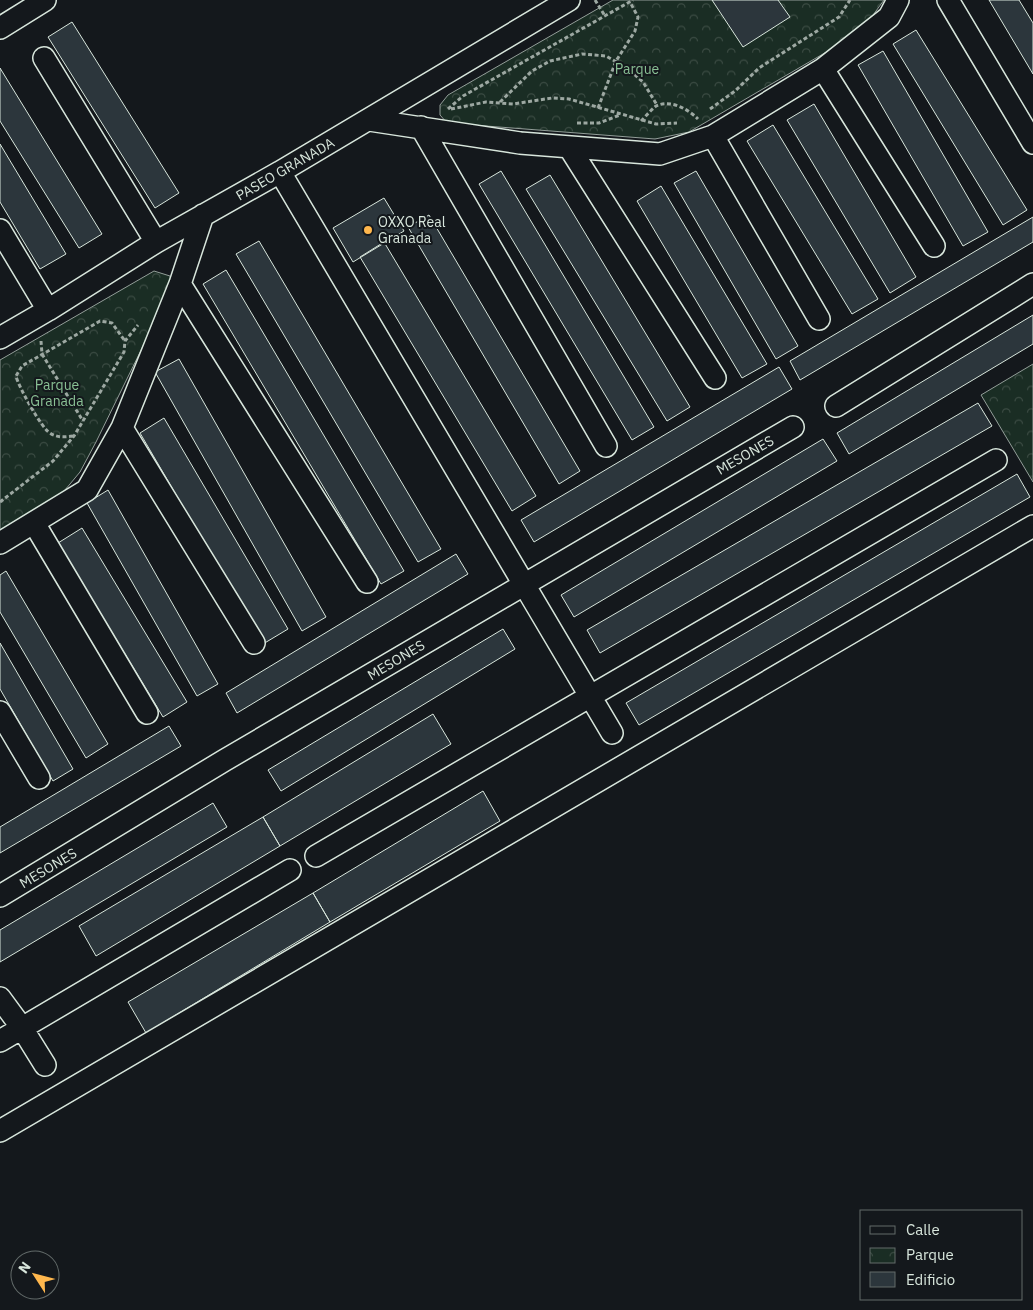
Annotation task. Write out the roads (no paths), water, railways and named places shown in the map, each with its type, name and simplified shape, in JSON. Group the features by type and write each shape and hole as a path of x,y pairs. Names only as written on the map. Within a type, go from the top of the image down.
{"street":[{"path":"0,28 45,0"},
{"name":"PASEO GRANADA","path":"0,338 156,242 369,120 570,0"},
{"path":"369,120 520,143 660,154 713,136 823,69 888,17 898,0"},
{"path":"948,0 1033,143"},
{"path":"44,58 156,242"},
{"path":"823,69 934,246"},
{"path":"421,127 606,446"},
{"path":"713,136 820,319"},
{"path":"569,147 715,378"},
{"path":"280,172 612,733"},
{"path":"0,543 87,490 122,428 180,284 204,215"},
{"path":"0,230 43,313"},
{"path":"180,284 367,582"},
{"path":"836,406 1033,284"},
{"name":"MESONES","path":"0,896 226,760 793,427"},
{"path":"122,428 254,643"},
{"path":"316,856 996,460"},
{"path":"34,523 147,713"},
{"path":"0,1131 1033,526"},
{"path":"0,712 39,778"},
{"path":"0,1041 290,870"},
{"path":"0,998 46,1065"}],"place":[{"name":"OXXO Real Granada","path":"368,230"}],"park label":[{"name":"Parque","path":"637,69"},
{"name":"Parque Granada","path":"57,394"}]}
